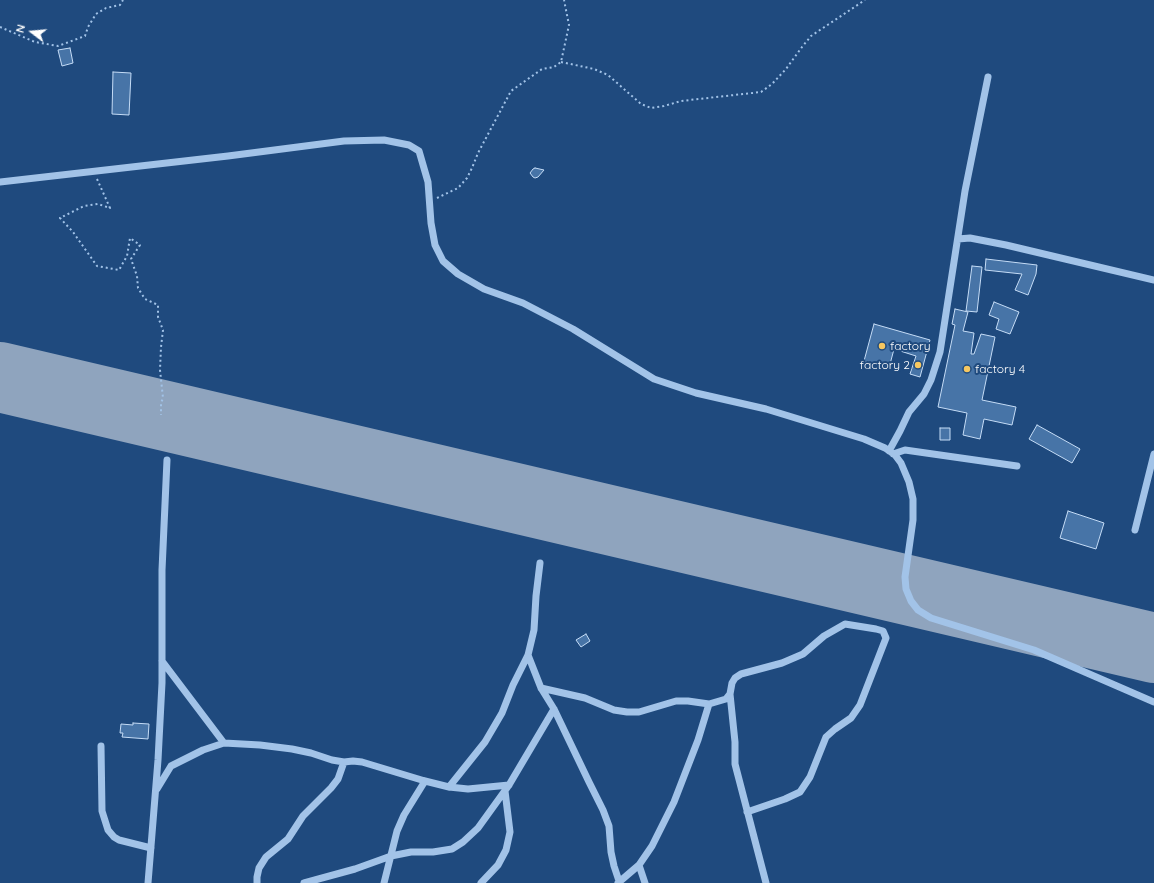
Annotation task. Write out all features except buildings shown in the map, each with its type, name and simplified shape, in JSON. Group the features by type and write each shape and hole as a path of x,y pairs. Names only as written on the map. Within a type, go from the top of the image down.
{"street":[{"path":"891,452 909,412 924,394 931,380 940,352 965,191 988,77"},
{"path":"0,182 228,156 344,140 384,140 409,145 419,151 428,182 431,223 435,245 443,261 458,274 484,289 523,303 573,329 654,379 696,393 766,409 864,439 885,448 901,463 909,482 913,499 913,520 905,577 906,589 911,601 918,610 931,618 1034,650 1154,702"},
{"path":"958,239 970,238 1006,245 1154,280"},
{"path":"891,452 905,450 1017,466"},
{"path":"1135,530 1154,454"},
{"path":"148,883 156,792 162,683 162,570 167,460"},
{"path":"448,786 485,742 502,713 513,685 528,655 534,630 540,563"},
{"path":"747,812 785,799 800,792 810,777 826,737 851,718 860,705 886,638 883,631 845,624 824,636 803,654 782,663 741,674 735,678 732,683 730,694 735,742 735,764 747,812 766,883"},
{"path":"528,655 541,688 554,709 588,782 603,810 609,826 611,852 618,882 640,865 652,846 674,802 698,740 709,704"},
{"path":"162,661 224,743"},
{"path":"541,688 585,698 614,710 627,712 640,712 676,701 688,700 709,704 726,699 730,694"},
{"path":"304,883 355,869 391,856 411,852 433,852 452,848 463,842 478,828 507,788 554,709"},
{"path":"156,792 171,766 203,750 224,743 260,745 311,753 332,760 362,762 425,781 448,786 468,789 507,788"},
{"path":"101,746 102,811 108,830 119,840 151,848"},
{"path":"256,883 259,868 266,857 288,839 303,816 331,788 338,779 344,762"},
{"path":"384,883 397,831 404,815 425,781"},
{"path":"481,883 498,865 506,850 510,832 507,788"},
{"path":"640,865 645,883"}],"path":[{"path":"0,28 35,42 58,46 85,36 88,27 96,14 106,8 120,5 123,0"},
{"path":"561,62 568,25 564,0"},
{"path":"429,201 458,188 467,178 478,152 510,91 542,69 554,66 561,62 594,69 608,75 641,104 651,108 681,102 761,92 777,79 811,36 865,0"},
{"path":"94,172 110,208 98,204 84,206 60,218 73,232 97,266 119,270 127,256 130,238 140,245 131,259 137,276 138,288 145,298 158,305 158,317 163,330 160,370 163,398 160,403 161,415"}],"runway":[{"path":"0,377 1154,648"}],"place":[{"name":"factory","path":"882,346"},
{"name":"factory 2","path":"918,365"},
{"name":"factory 4","path":"967,369"}]}
